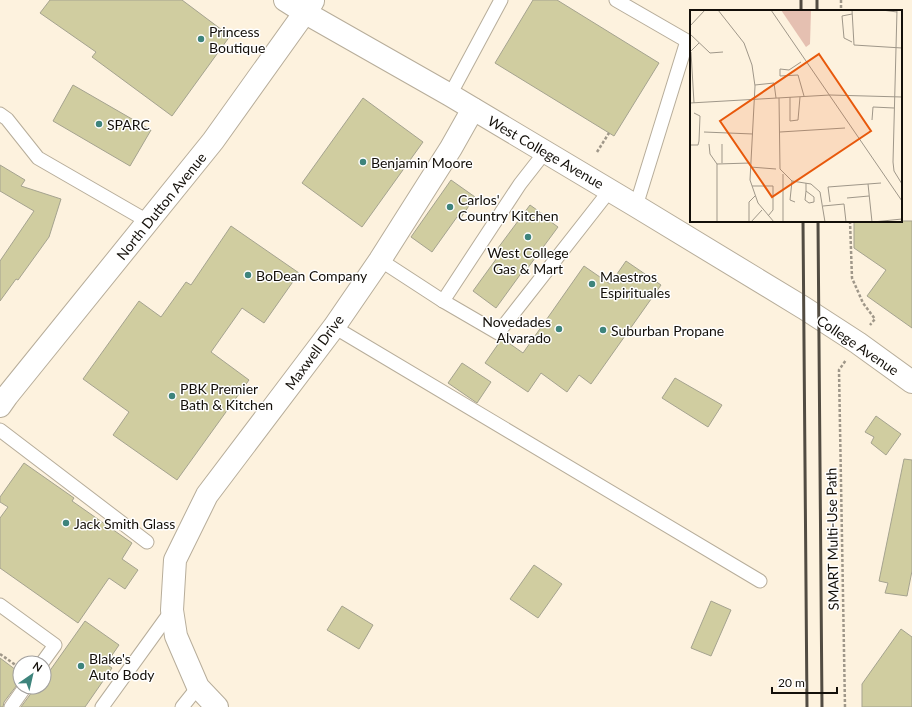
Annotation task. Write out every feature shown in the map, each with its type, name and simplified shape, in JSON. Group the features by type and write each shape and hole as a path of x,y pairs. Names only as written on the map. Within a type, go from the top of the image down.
{"main road":[{"name":"West College Avenue","path":"285,0 309,6 450,95 804,308"},
{"name":"North Dutton Avenue","path":"2,398 149,222 213,141 309,6"},
{"name":"Maxwell Drive","path":"217,707 198,688 176,636 172,610 175,560 208,495 334,326 380,260 451,148 473,109"},
{"name":"College Avenue","path":"804,308 858,343 912,382"}],"lane":[{"path":"450,95 501,0"},
{"path":"616,0 687,41 636,206"},
{"path":"0,114 7,119 38,158 149,222"},
{"path":"443,301 520,184 545,152"},
{"path":"380,260 443,301 498,333 610,190"},
{"path":"334,326 760,581"},
{"path":"0,430 147,542"},
{"path":"0,605 55,645 48,655"},
{"path":"102,707 172,610"},
{"path":"182,707 198,688"},
{"path":"11,707 19,695"}],"path":[{"path":"596,152 609,133"},
{"path":"850,222 852,278 863,303 875,319"},
{"name":"SMART Multi-Use Path","path":"839,370 846,707"},
{"path":"0,654 12,662"}],"building":[{"path":"50,0 182,0 230,36 172,116 92,57 96,52 40,13"},
{"path":"533,0 557,0 659,63 614,136 495,63"},
{"name":"SPARC","path":"73,85 151,130 130,166 53,121"},
{"name":"Benjamin Moore","path":"363,98 423,142 362,227 302,183"},
{"path":"0,165 25,180 21,186 61,199 49,237 18,280 16,279 0,301 0,261 34,211 0,191"},
{"name":"Carlos' Country Kitchen","path":"451,180 475,197 460,219 457,217 432,252 411,237"},
{"path":"530,205 558,227 527,269 525,268 496,308 473,291 502,251 498,248"},
{"path":"912,221 912,328 867,296 886,270 854,248 854,222"},
{"name":"PBK Premier Bath & Kitchen","path":"231,226 299,273 264,323 242,308 211,352 249,380 177,480 113,435 129,412 83,379 139,301 161,317 186,282 191,285"},
{"path":"626,261 661,285 591,384 579,375 567,392 541,373 528,392 485,363 503,339 523,353 584,266 610,284"},
{"path":"462,363 491,382 477,403 448,383"},
{"path":"675,378 722,405 708,427 662,398"},
{"path":"876,416 901,434 886,455 871,443 874,437 865,432"},
{"path":"904,459 912,460 912,571 907,596 885,593 888,583 879,581"},
{"path":"24,463 74,498 72,501 132,543 122,559 138,570 125,589 109,578 78,623 0,568 0,518 8,507 0,502 0,497"},
{"path":"534,565 562,584 538,618 510,599"},
{"path":"711,601 731,610 711,656 691,648"},
{"path":"342,606 373,625 359,649 327,630"},
{"name":"Blake's Auto Body","path":"85,621 119,645 106,664 112,668 85,707 21,707 30,695 52,695 52,668"},
{"path":"901,629 912,637 912,707 862,707 862,684"},
{"path":"0,658 12,667 12,692 4,702 3,707 0,707"}],"railway":[{"path":"801,0 801,10"},
{"path":"817,0 817,10"},
{"path":"803,222 807,707"},
{"path":"818,222 822,707"}],"place":[{"name":"Princess Boutique","path":"201,39"},
{"name":"SPARC","path":"99,124"},
{"name":"Benjamin Moore","path":"363,162"},
{"name":"Carlos' Country Kitchen","path":"450,207"},
{"name":"West College Gas & Mart","path":"528,237"},
{"name":"BoDean Company","path":"248,275"},
{"name":"Maestros Espirituales","path":"592,284"},
{"name":"Novedades Alvarado","path":"559,329"},
{"name":"Suburban Propane","path":"603,330"},
{"name":"PBK Premier Bath & Kitchen","path":"172,396"},
{"name":"Jack Smith Glass","path":"66,523"},
{"name":"Blake's Auto Body","path":"81,666"}]}
